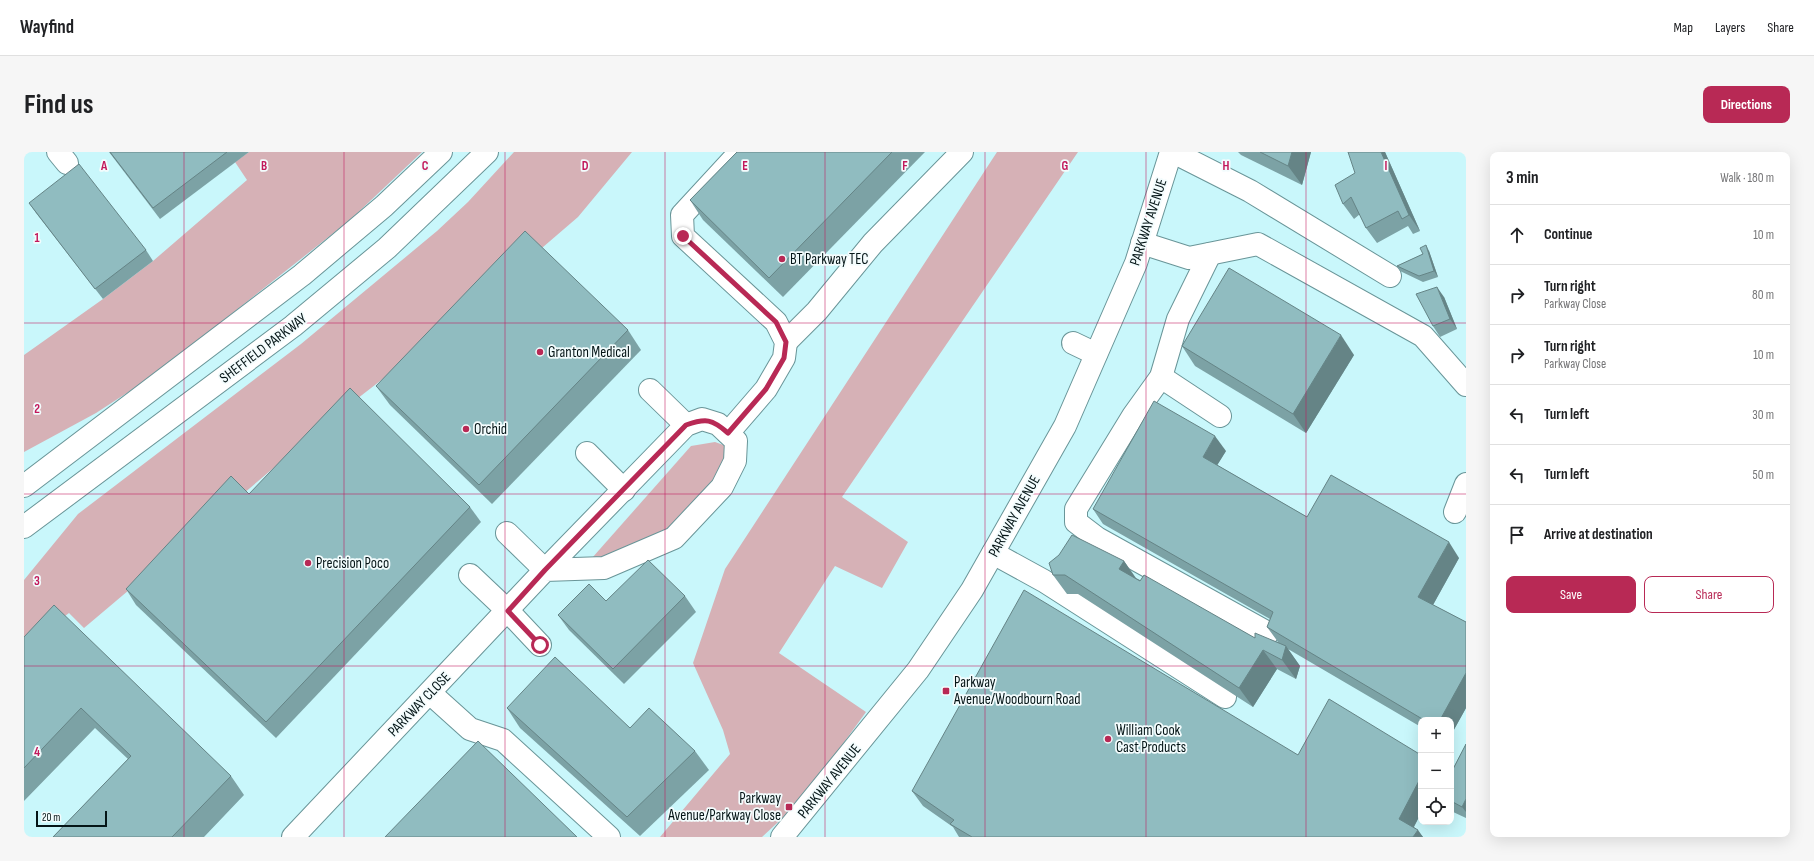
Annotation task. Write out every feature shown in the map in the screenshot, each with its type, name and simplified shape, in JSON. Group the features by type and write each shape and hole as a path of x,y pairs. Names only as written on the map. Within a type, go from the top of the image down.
{"main road":[{"path":"24,486 302,275 384,206 441,152"},
{"name":"SHEFFIELD PARKWAY","path":"24,527 304,316 387,248 487,152"},
{"path":"728,433 766,389 784,358 786,342 776,322 683,236 682,215 740,152"},
{"path":"786,342 816,311 873,243 962,152"},
{"path":"1172,152 1250,191 1390,276"},
{"name":"PARKWAY AVENUE","path":"788,836 918,670 972,590 1065,426 1136,263 1172,152"},
{"path":"1142,243 1189,258 1258,244 1423,336 1466,385"},
{"path":"1210,254 1178,319 1161,377 1133,416 1076,509 1076,522 1097,538 1268,633"},
{"path":"1073,343 1096,354"},
{"path":"1161,377 1220,416"},
{"path":"507,533 545,570 604,568 674,538 722,487 735,461 736,441 718,424 702,419 686,425 650,390"},
{"name":"PARKWAY CLOSE","path":"292,837 508,611 545,570 686,425"},
{"path":"587,453 624,490"},
{"path":"1455,512 1466,484"},
{"path":"993,553 1044,581 1225,697"},
{"path":"470,575 508,611 540,645"},
{"path":"430,693 470,729 503,740 610,837"}],"shaded area":[{"path":"249,152 422,152 350,220 153,376 96,413 24,452 24,355 103,299 153,261 247,180 235,162"},
{"path":"514,152 632,152 578,217 450,327 340,412 84,628 69,613 24,647 24,580 78,514 301,344 437,231 468,202"},
{"path":"997,152 1078,152 842,497 908,542 882,588 835,566 779,653 866,712 803,799 762,837 660,837 730,754 723,730 693,663 725,569"},
{"path":"715,442 729,447 733,463 668,539 577,575 691,446"}],"building":[{"path":"110,152 227,152 153,208"},
{"name":"BT Parkway TEC","path":"737,152 892,152 769,278 690,200"},
{"path":"1260,152 1292,152 1288,166"},
{"path":"1348,152 1381,152 1409,215 1402,219 1398,211 1366,228 1351,197 1343,204 1335,185 1355,173"},
{"path":"79,164 146,250 95,289 29,203"},
{"path":"525,231 628,330 479,485 376,386"},
{"path":"1426,245 1434,271 1419,276 1397,266 1423,254 1420,248"},
{"path":"1229,268 1341,335 1293,414 1182,346"},
{"path":"1437,287 1450,319 1433,326 1416,294"},
{"name":"Precision Poco","path":"350,388 470,507 266,722 126,589 231,476 249,494"},
{"path":"1154,401 1215,436 1203,457 1307,517 1331,475 1449,542 1418,597 1466,622 1466,673 1442,717 1419,717 1267,627 1273,612 1093,509"},
{"path":"1072,535 1124,561 1119,569 1140,581 1144,575 1255,638 1255,633 1286,646 1282,660 1263,650 1239,688 1065,575 1053,575 1049,563 1059,555"},
{"path":"648,560 685,596 613,669 558,615 589,584 606,601"},
{"name":"William Cook Cast Products","path":"1024,590 1298,755 1329,699 1418,753 1418,783 1399,819 1418,830 1413,837 972,837 950,824 954,820 912,791"},
{"path":"54,605 231,776 172,837 53,837 131,756 81,708 24,768 24,637"},
{"path":"555,657 630,728 649,708 695,751 627,817 507,708"},
{"path":"478,741 577,837 385,837"},
{"path":"1466,744 1466,799 1462,807 1454,803 1454,767"}],"place":[{"name":"BT Parkway TEC","path":"782,259"},
{"name":"Granton Medical","path":"540,352"},
{"name":"Orchid","path":"466,429"},
{"name":"Precision Poco","path":"308,563"},
{"name":"Parkway Avenue/Woodbourn Road","path":"946,691"},
{"name":"William Cook Cast Products","path":"1108,739"},
{"name":"Parkway Avenue/Parkway Close","path":"789,807"}],"route":[{"path":"540,645 508,611 545,570 686,425 702,419 718,424 728,433 766,389 784,358 786,342 776,322 683,236"}]}
